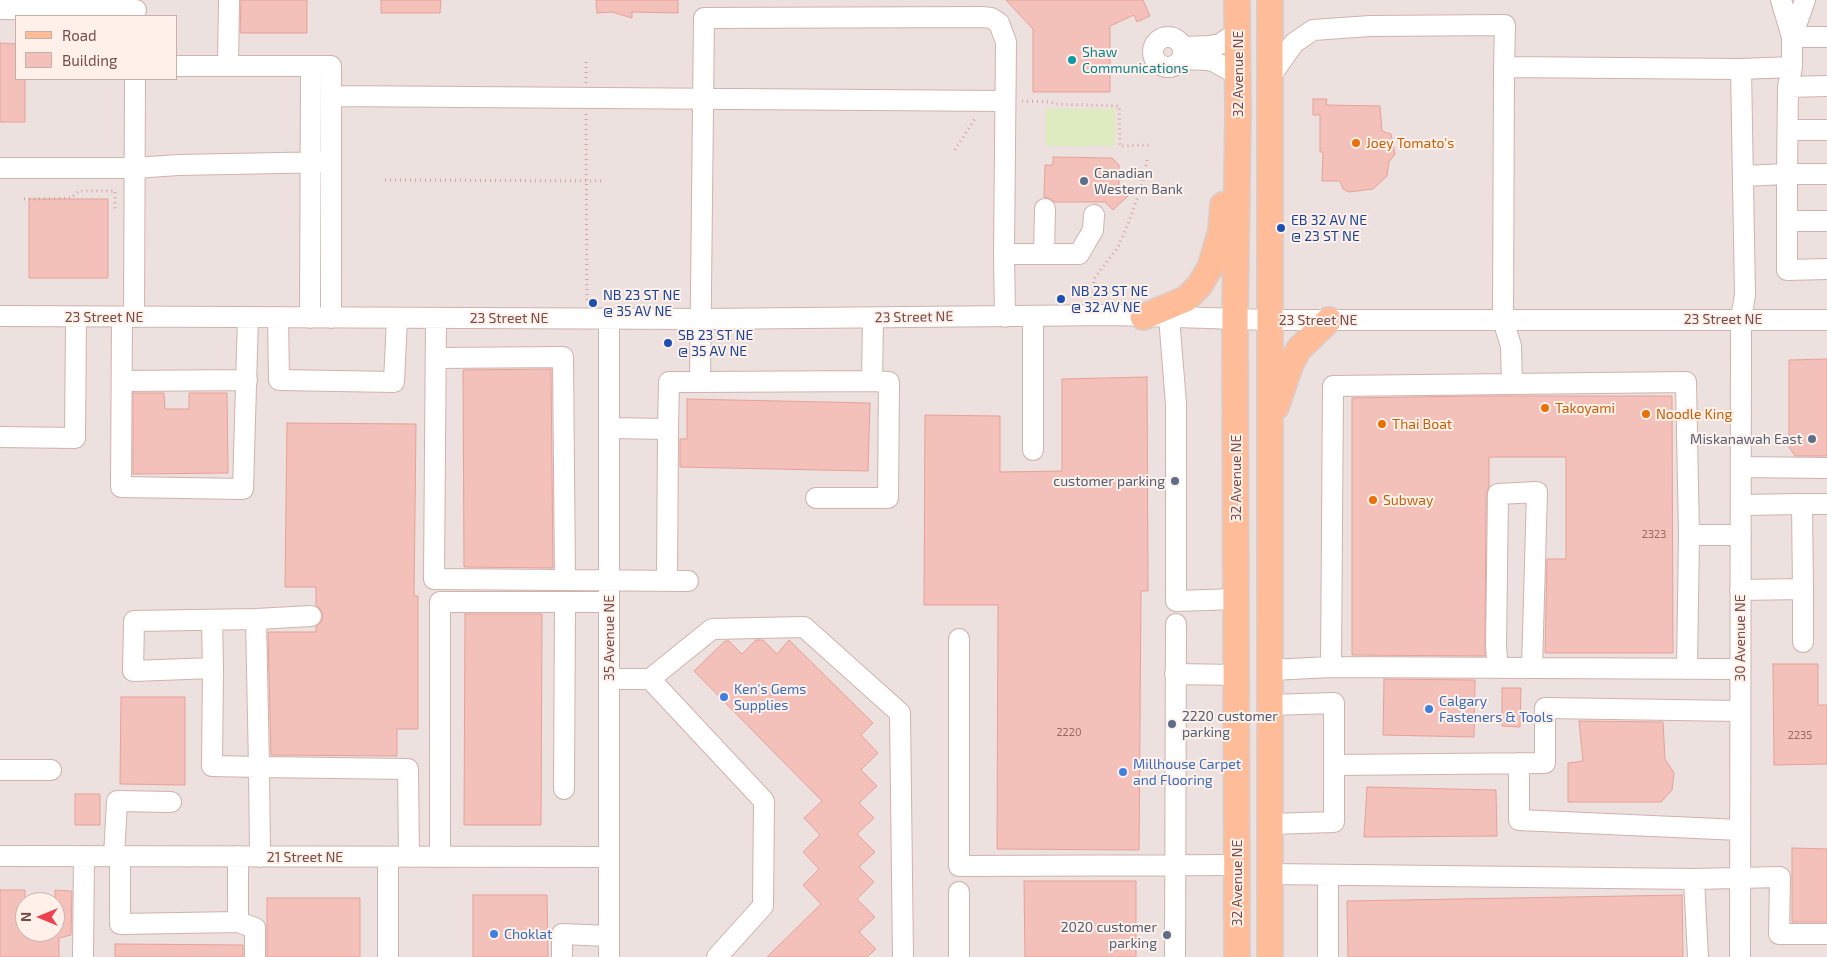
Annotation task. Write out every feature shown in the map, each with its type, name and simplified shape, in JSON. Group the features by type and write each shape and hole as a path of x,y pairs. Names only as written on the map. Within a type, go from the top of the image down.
{"main road":[{"name":"32 Avenue NE","path":"1238,0 1235,318 1238,957"},
{"path":"1270,0 1270,957"},
{"path":"1143,317 1186,299 1199,286 1210,268 1220,231 1224,188 1238,113"},
{"path":"1269,426 1291,363 1299,349 1329,320"}],"street":[{"path":"228,66 229,0"},
{"path":"1781,0 1792,37"},
{"path":"1805,0 1792,37 1788,130 1786,270 1827,269"},
{"path":"0,9 136,9"},
{"path":"700,382 704,18 982,17 991,18 999,23 1006,42 1005,316"},
{"path":"1270,77 1294,43 1313,30 1370,26 1505,25 1503,320 1511,346 1512,384"},
{"path":"1238,32 1220,44 1182,53 1215,62 1238,75"},
{"path":"1792,37 1827,37"},
{"path":"178,66 321,67"},
{"path":"321,67 331,96 331,318"},
{"path":"310,318 310,162 321,67"},
{"path":"1504,67 1741,69 1790,77 1827,86"},
{"name":"30 Avenue NE","path":"1740,957 1741,319 1745,295 1741,69"},
{"path":"135,80 135,168 128,317 122,381 121,487 243,489 248,317"},
{"path":"331,96 1005,101"},
{"path":"1788,130 1827,130"},
{"path":"0,168 135,168 178,165 331,162"},
{"path":"1743,176 1827,174"},
{"path":"1044,254 1045,209"},
{"path":"1004,254 1079,254 1093,230 1094,215"},
{"path":"1787,221 1827,221"},
{"name":"23 Street NE","path":"0,316 702,319 1033,316 1269,320 1827,320"},
{"path":"1033,316 1033,450"},
{"path":"0,437 75,438 76,317"},
{"path":"278,317 279,380 394,382 397,318"},
{"path":"1169,317 1176,404 1176,601 1236,599"},
{"path":"436,318 434,579 688,581"},
{"path":"872,381 873,318"},
{"name":"35 Avenue NE","path":"609,319 609,957"},
{"path":"436,358 563,357 565,580"},
{"path":"122,381 247,380"},
{"path":"667,580 669,382 889,382 888,498 816,498"},
{"path":"1331,667 1333,386 1686,382 1689,535 1687,669"},
{"path":"609,428 668,429"},
{"path":"1741,467 1827,468"},
{"path":"1498,668 1496,647 1498,494 1537,492 1532,668"},
{"path":"1802,504 1803,642"},
{"path":"1741,506 1827,504"},
{"path":"1689,535 1741,535"},
{"path":"1740,590 1803,589"},
{"path":"440,857 440,602 609,602"},
{"path":"564,790 565,602"},
{"path":"213,668 133,671 134,621 312,616"},
{"path":"256,619 260,856"},
{"path":"212,620 212,766 408,769 408,857"},
{"path":"1175,957 1176,624"},
{"path":"609,679 650,679 712,629 804,627 900,713 902,957"},
{"path":"959,639 959,866 1237,865"},
{"path":"1271,670 1331,667 1740,669"},
{"path":"1175,674 1236,675"},
{"path":"650,679 764,801 763,906 717,957"},
{"path":"1270,705 1334,703 1334,822 1270,824"},
{"path":"1334,765 1545,763 1545,708 1740,711"},
{"path":"1520,763 1520,820 1740,830"},
{"path":"0,770 51,770"},
{"path":"172,802 117,801 120,924 238,922 254,928 255,957"},
{"name":"21 Street NE","path":"0,856 609,857"},
{"path":"84,856 84,957"},
{"path":"238,856 238,922"},
{"path":"388,857 388,957"},
{"path":"1270,874 1694,879 1780,877 1779,934 1827,934"},
{"path":"1328,876 1328,957"},
{"path":"1694,879 1698,957"},
{"path":"959,892 959,957"},
{"path":"562,957 562,934 609,936"}],"path":[{"path":"586,62 587,303"},
{"path":"1005,101 1119,106 1120,146 1149,146"},
{"path":"954,150 977,115"},
{"path":"1093,298 1094,279 1118,247 1143,182 1148,160"},
{"path":"385,180 603,180"},
{"path":"24,199 71,198 80,191 115,191 115,218"}],"shaded area":[{"path":"0,0 1827,0 1827,957 0,957"}],"green space":[{"path":"1046,109 1115,109 1115,146 1046,146"}],"building":[{"path":"241,0 307,0 307,33 240,33"},
{"path":"381,0 441,0 440,13 381,13"},
{"path":"596,0 678,0 678,13 632,12 632,18 612,12 597,13"},
{"name":"Shaw Communications","path":"1006,0 1143,0 1150,16 1137,22 1134,15 1110,26 1110,92 1033,92 1033,29"},
{"path":"0,43 15,44 15,80 25,80 25,122 0,122"},
{"name":"Joey Tomato's","path":"1313,99 1327,99 1326,105 1380,106 1382,131 1391,134 1395,154 1389,162 1387,176 1373,189 1349,192 1343,189 1340,181 1322,181 1323,152 1320,152 1320,115 1313,115"},
{"path":"1053,157 1112,158 1119,165 1119,186 1128,196 1113,210 1105,202 1054,202 1044,197 1045,165 1053,165"},
{"path":"29,199 108,199 108,278 29,278"},
{"path":"1827,359 1827,456 1795,456 1789,447 1789,360"},
{"path":"551,369 553,568 464,567 463,370"},
{"path":"1147,377 1148,591 1141,591 1139,850 997,849 998,605 924,605 925,415 1000,416 1000,472 1062,471 1062,379"},
{"path":"133,393 164,393 165,409 189,409 189,393 227,393 228,473 133,474"},
{"path":"1672,396 1673,653 1545,653 1547,559 1566,559 1566,457 1489,457 1489,487 1486,494 1485,656 1352,655 1352,398"},
{"path":"687,399 870,403 868,471 680,467 680,439 687,439"},
{"path":"287,423 416,424 414,596 418,596 418,729 397,729 397,756 271,755 268,632 316,632 316,626 321,622 323,616 321,610 316,605 316,587 285,587"},
{"path":"465,614 542,614 541,825 464,825"},
{"path":"756,640 763,640 777,654 789,640 873,723 861,735 878,753 861,770 877,786 859,803 874,818 857,834 875,852 859,867 874,882 857,899 875,917 859,932 876,949 867,957 767,957 821,904 803,885 819,869 803,852 820,835 804,818 822,801 694,671 725,641 729,641 742,654"},
{"path":"1773,664 1818,664 1818,705 1827,705 1827,764 1774,765"},
{"name":"Calgary Fasteners & Tools","path":"1384,679 1475,680 1474,737 1383,735"},
{"path":"1502,688 1521,688 1520,727 1502,726"},
{"path":"121,697 185,697 185,785 120,784"},
{"path":"1579,721 1663,722 1665,759 1674,773 1672,790 1661,802 1568,802 1568,763 1583,761"},
{"path":"1367,787 1496,790 1497,836 1364,837"},
{"path":"75,794 100,794 100,825 75,825"},
{"path":"1792,848 1827,849 1827,922 1792,922"},
{"path":"1024,881 1136,881 1136,957 1025,957"},
{"path":"0,890 25,890 25,892 15,892 15,942 59,942 59,957 0,957"},
{"path":"55,890 72,891 71,935 65,936 65,892 55,892"},
{"path":"473,895 547,895 548,957 473,957"},
{"path":"1682,895 1683,957 1348,957 1347,901"},
{"path":"267,898 360,898 360,957 267,957"},
{"path":"115,944 243,945 243,957 115,957"}],"place":[{"name":"Shaw Communications","path":"1072,60"},
{"name":"Joey Tomato's","path":"1356,143"},
{"name":"Canadian Western Bank","path":"1084,181"},
{"name":"EB 32 AV NE @ 23 ST NE","path":"1281,228"},
{"name":"NB 23 ST NE @ 32 AV NE","path":"1061,299"},
{"name":"NB 23 ST NE @ 35 AV NE","path":"593,303"},
{"name":"SB 23 ST NE @ 35 AV NE","path":"668,343"},
{"name":"Takoyami","path":"1545,408"},
{"name":"Noodle King","path":"1646,414"},
{"name":"Thai Boat","path":"1382,424"},
{"name":"Miskanawah East","path":"1812,439"},
{"name":"customer parking","path":"1175,481"},
{"name":"Subway","path":"1373,500"},
{"name":"Ken's Gems Supplies","path":"724,697"},
{"name":"Calgary Fasteners & Tools","path":"1429,709"},
{"name":"2220 customer parking","path":"1172,724"},
{"name":"Millhouse Carpet and Flooring","path":"1123,772"},
{"name":"Choklat","path":"494,934"},
{"name":"2020 customer parking","path":"1167,935"}]}
